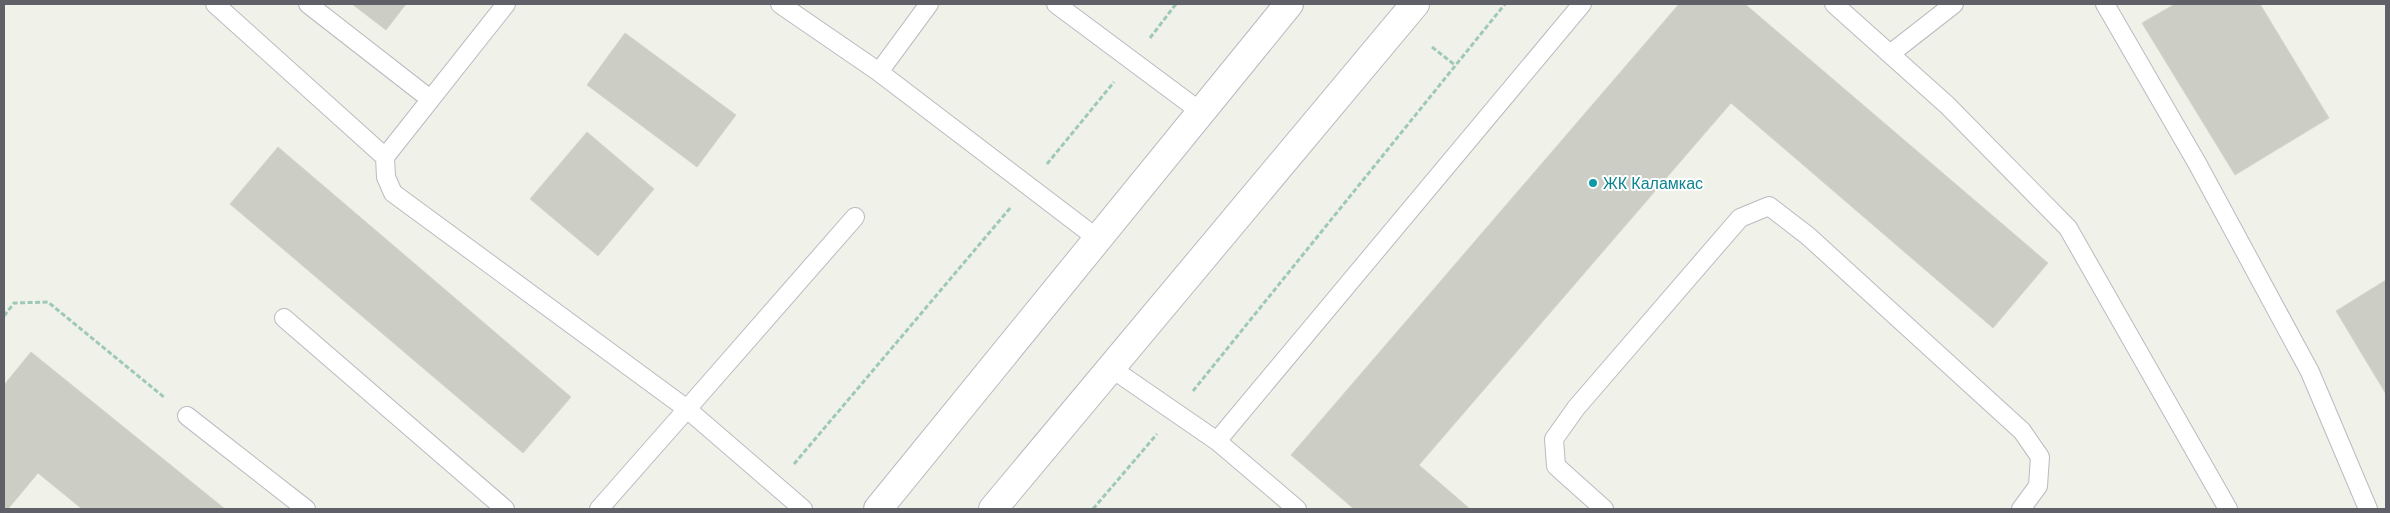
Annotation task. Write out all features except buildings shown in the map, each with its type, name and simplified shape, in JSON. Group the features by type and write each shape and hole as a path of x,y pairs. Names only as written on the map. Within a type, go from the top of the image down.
{"street":[{"path":"878,509 1290,4"},
{"path":"993,509 1414,4"}],"lane":[{"path":"215,4 385,157"},
{"path":"308,4 430,99"},
{"path":"506,4 385,157 386,177 393,193 687,409 804,509"},
{"path":"780,4 879,72 1098,239"},
{"path":"879,72 929,4"},
{"path":"1056,4 1201,112"},
{"path":"1217,441 1582,4"},
{"path":"1834,4 1947,105 2068,228 2228,509"},
{"path":"1890,54 1954,4"},
{"path":"2105,4 2197,163 2310,372 2368,509"},
{"path":"1604,509 1556,466 1554,439 1576,408 1740,218 1768,206 1808,236 2022,431 2040,457 2038,486 2021,509"},
{"path":"599,509 855,217"},
{"path":"284,318 505,509"},
{"path":"1111,368 1217,441 1297,509"},
{"path":"187,416 306,509"}],"path":[{"path":"776,486 1132,61 1176,4"},
{"path":"1093,509 1176,413 1505,4"},
{"path":"1432,47 1454,66"},
{"path":"4,316 14,303 48,302 187,416"}],"place":[{"name":"ЖК Каламкас","path":"1593,183"}]}
